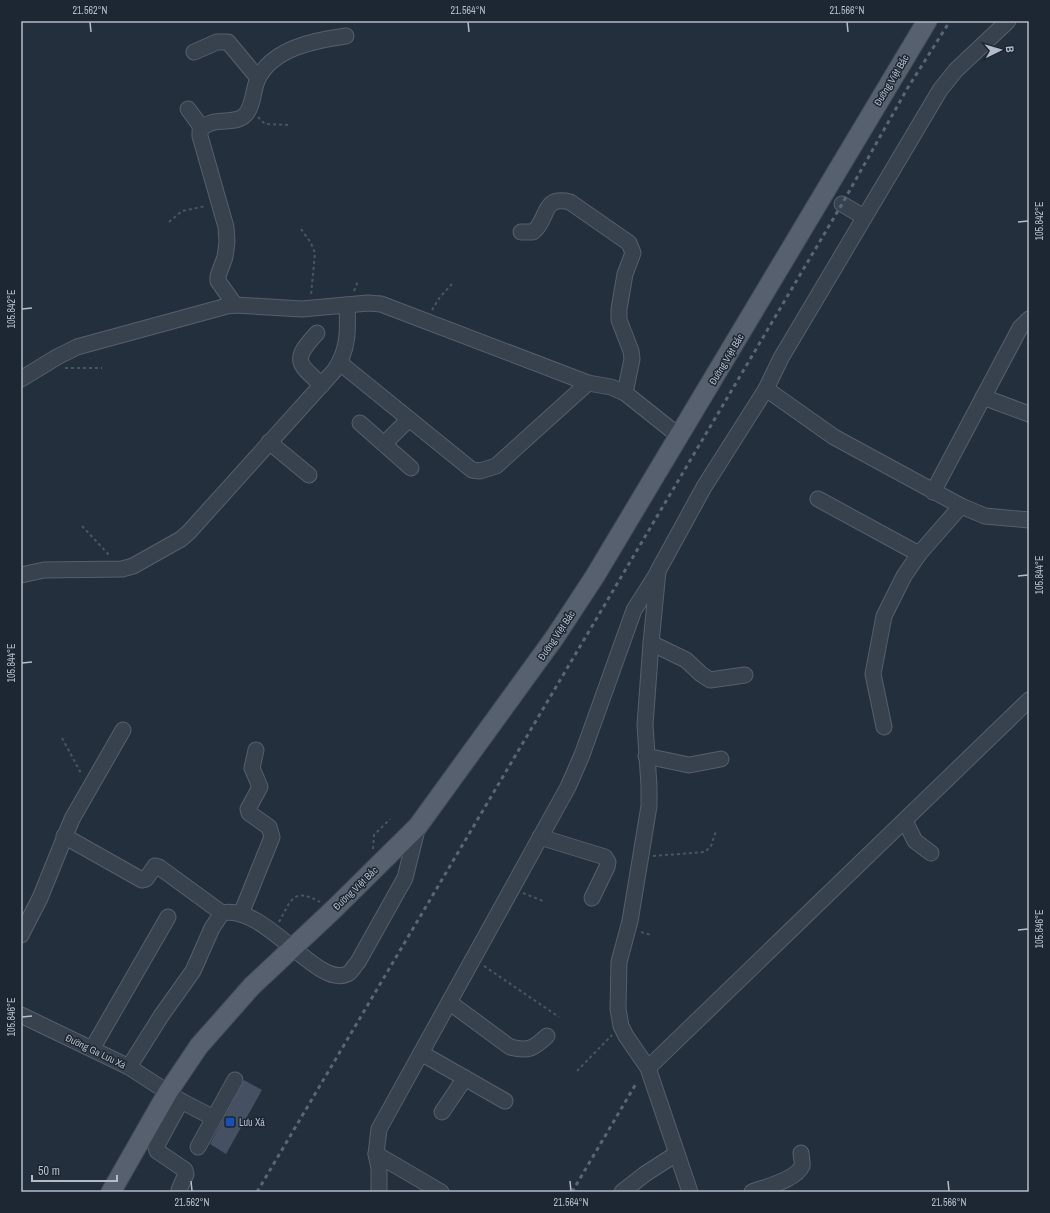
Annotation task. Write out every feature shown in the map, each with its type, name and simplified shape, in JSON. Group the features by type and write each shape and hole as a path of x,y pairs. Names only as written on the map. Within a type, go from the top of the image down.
{"main road":[{"name":"Đường Việt Bắc","path":"111,1192 175,1097 199,1046 252,986 333,910 418,826 555,637 595,576 927,21"}],"street":[{"path":"379,1192 379,1168 376,1154 379,1129 568,787 582,755 634,610 658,571 704,488 766,389 781,358 940,90 956,70 1008,21"},
{"path":"202,128 219,120 241,118 245,116 250,107 258,78 272,62 296,47 319,39 346,36"},
{"path":"194,52 217,42 228,42 234,46 258,78"},
{"path":"188,109 202,128"},
{"path":"202,128 200,136 220,206 227,242 225,257 218,271 218,281 235,305"},
{"path":"521,232 530,233 536,230 548,206 554,202 563,200 570,202 629,243 633,254 625,274 619,309 619,320 631,355 625,393"},
{"path":"842,204 864,217"},
{"path":"21,380 57,357 77,347 235,305 309,309 347,305 381,304 588,383 611,387 625,393 679,436"},
{"path":"21,575 31,572 60,570 122,569 133,566 185,536 322,385 340,363 346,350 348,336 347,305"},
{"path":"933,492 1020,328 1029,319"},
{"path":"317,333 304,346 300,360 302,367 322,385"},
{"path":"340,363 472,470 480,472 496,466 588,383"},
{"path":"766,389 834,437 961,506 985,516 1029,520"},
{"path":"983,397 1029,414"},
{"path":"384,444 409,419"},
{"path":"360,423 410,468"},
{"path":"269,442 309,475"},
{"path":"818,499 919,554"},
{"path":"884,727 873,674 884,616 904,576 919,554 961,506"},
{"path":"658,571 650,643 645,725 649,786 648,806 627,934 619,962 617,988 618,1013 621,1026 648,1068 690,1192"},
{"path":"650,643 686,660 710,680 745,675"},
{"path":"648,1068 1029,700"},
{"path":"21,935 40,898 72,819 123,730"},
{"path":"241,914 272,837 270,827 249,813 248,809 260,787 252,768 256,750"},
{"path":"646,756 678,764 689,765 721,759"},
{"path":"905,821 915,841 931,853"},
{"path":"64,836 142,880 146,879 155,866 159,867 222,913 233,912 241,914 261,923 327,974 343,976 350,973 358,962 405,878 418,826"},
{"path":"540,837 605,857 608,862 607,867 592,898"},
{"path":"130,1067 161,1016 193,971 212,928 222,913"},
{"path":"92,1049 168,917"},
{"path":"449,1002 510,1047 523,1050 530,1049 547,1036"},
{"name":"Đường Ga Lưu Xá","path":"21,1016 130,1067 175,1097 214,1118"},
{"path":"421,1053 505,1101"},
{"path":"442,1112 465,1078"},
{"path":"198,1147 235,1080"},
{"path":"175,1097 156,1147 157,1151 185,1170 186,1174 179,1190"},
{"path":"752,1192 786,1180 798,1172 802,1165 801,1153"},
{"path":"376,1154 441,1192"},
{"path":"622,1192 644,1174 676,1154"}],"path":[{"path":"250,107 265,124 289,126"},
{"path":"169,222 182,211 199,207 220,206"},
{"path":"301,229 311,243 315,254 309,309"},
{"path":"428,322 434,306 452,284"},
{"path":"62,368 102,368"},
{"path":"82,526 122,569"},
{"path":"62,738 83,776 92,785"},
{"path":"640,857 705,852 712,846 716,831"},
{"path":"511,888 543,901"},
{"path":"273,932 293,898 300,894 309,896 333,910"},
{"path":"473,958 559,1017"},
{"path":"577,1071 621,1026"}],"building":[{"path":"244,1080 262,1090 226,1154 210,1144"}],"railway":[{"path":"257,1192 842,204 907,89 950,21"},
{"path":"572,1192 637,1082"}],"place":[{"name":"Lưu Xá","path":"230,1122"}]}
